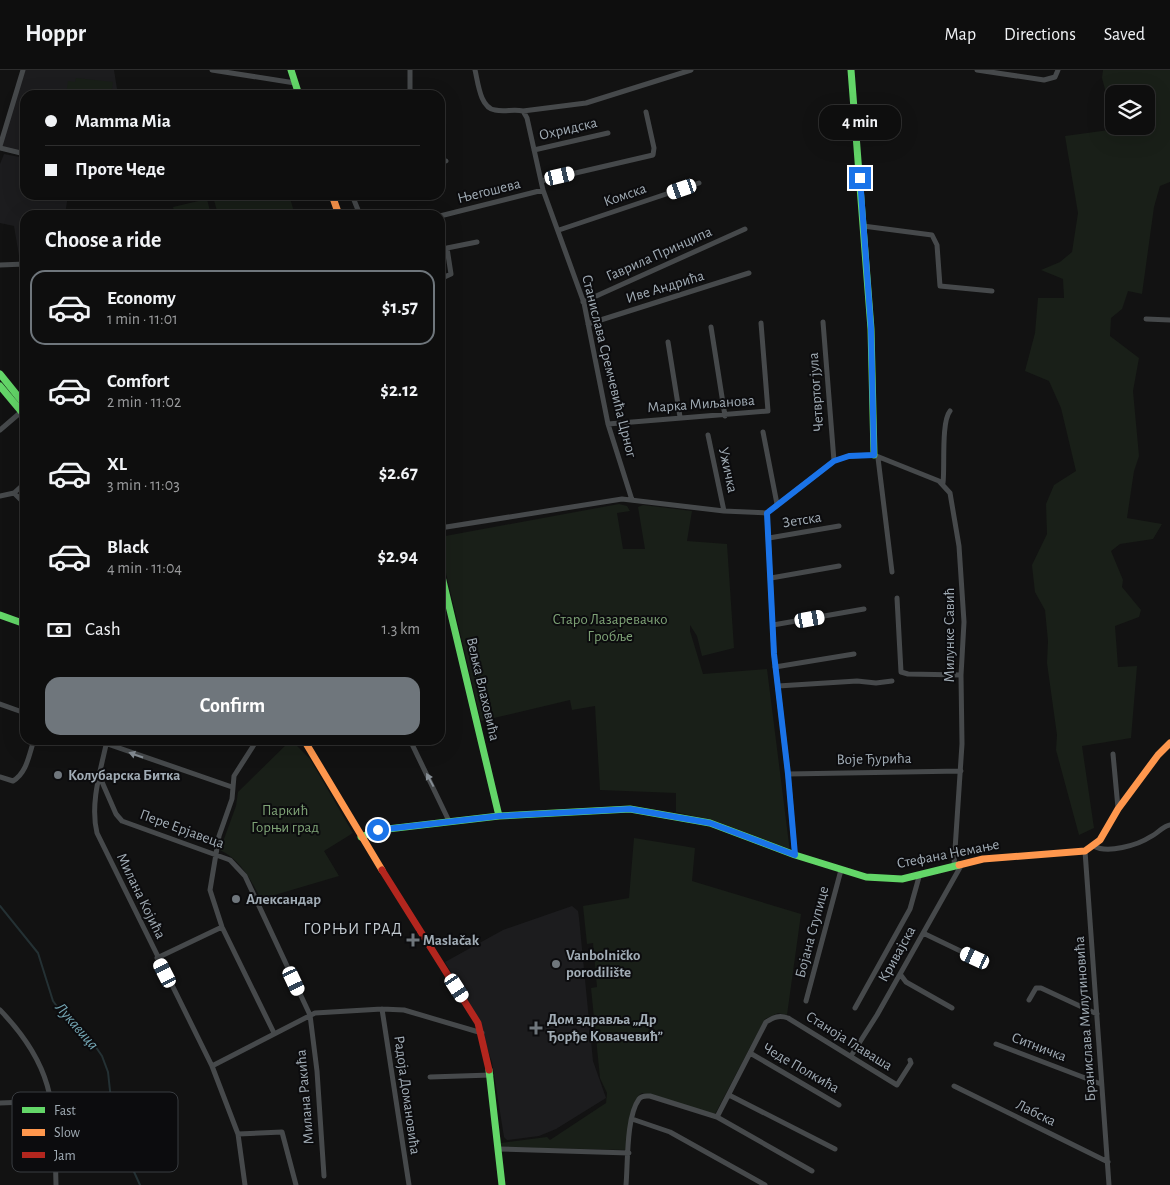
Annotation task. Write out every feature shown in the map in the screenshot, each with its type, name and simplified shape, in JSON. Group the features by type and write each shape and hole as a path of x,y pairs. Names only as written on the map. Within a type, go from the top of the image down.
{"street":[{"path":"20,153 0,147 23,70"},
{"path":"212,70 296,83"},
{"path":"291,70 298,90"},
{"path":"410,70 410,90"},
{"path":"475,70 484,102 496,111 523,111 586,103 691,70"},
{"path":"851,70 871,328 876,456 892,572"},
{"path":"977,70 1044,80 1055,77 1058,70"},
{"name":"Станислава Сремчевића Црног","path":"523,111 527,118 540,181 583,302 608,424 632,500"},
{"path":"540,181 654,154 646,112"},
{"name":"Охридска","path":"534,150 608,133"},
{"name":"Комска","path":"558,230 699,183"},
{"name":"Његошева","path":"445,215 543,190"},
{"path":"863,226 932,235 937,245 940,286 992,291"},
{"name":"Гаврила Принципа","path":"583,302 745,229"},
{"path":"445,277 451,274 447,248 477,242"},
{"path":"0,265 20,264"},
{"name":"Иве Андрића","path":"588,324 749,273"},
{"path":"1146,319 1170,320"},
{"name":"Четвртог јула","path":"824,322 834,461"},
{"name":"Марка Миљанова","path":"608,424 680,417 725,416 768,412 761,323"},
{"path":"711,327 725,416"},
{"path":"668,342 680,417"},
{"path":"0,374 20,405"},
{"path":"0,386 20,407"},
{"path":"445,527 622,499 724,511 767,513 834,461 849,456 876,456 943,483 945,425 946,416 950,411"},
{"path":"0,430 20,414"},
{"path":"763,432 777,504"},
{"name":"Ужичка","path":"708,435 724,511"},
{"name":"Милунке Савић","path":"943,483 950,493 961,564 964,622 961,674 963,730 958,864"},
{"path":"0,496 14,493 20,488"},
{"path":"14,493 20,499"},
{"path":"767,513 775,667 788,774 795,855"},
{"name":"Зетска","path":"769,538 839,526"},
{"path":"771,578 839,566"},
{"name":"Вељка Влаховића","path":"445,589 499,816"},
{"path":"897,598 901,672 908,674 961,674"},
{"path":"774,625 864,609"},
{"path":"0,615 20,622"},
{"path":"775,667 854,654"},
{"path":"778,686 857,680 876,683 892,681"},
{"path":"0,704 20,711"},
{"name":"Стефана Немање","path":"361,837 395,826 614,808 650,811 710,823 795,855 877,879 919,877 958,864 992,858 1085,851 1094,846 1108,829 1118,809 1158,755 1170,744"},
{"path":"0,777 13,781 19,777 26,766 32,745"},
{"path":"106,745 232,787"},
{"name":"Милана Којића","path":"106,745 99,775 94,824 157,958 212,1066 238,1134 244,1185"},
{"path":"254,745 237,770 232,787 232,799 219,836 210,890 222,926 274,1033"},
{"path":"307,745 361,837 473,1014 482,1033 490,1075 502,1185"},
{"path":"412,745 449,821"},
{"path":"1113,754 1118,809"},
{"name":"Воје Ђурића","path":"788,774 961,771"},
{"name":"Пере Ерјавеца","path":"99,775 116,814 122,821 230,860 245,876 310,1015"},
{"path":"1094,846 1107,849 1149,839 1169,824"},
{"name":"Бранислава Милутиновића","path":"1085,851 1109,1185"},
{"name":"Кривајска","path":"851,1056 923,933 958,864"},
{"name":"Бојана Ступице","path":"806,1001 841,870"},
{"path":"855,1008 910,909 919,877"},
{"path":"157,958 222,926"},
{"path":"923,933 975,958"},
{"path":"900,974 906,982 952,1008"},
{"path":"1029,1000 1036,988 1041,988 1098,1014"},
{"path":"212,1066 310,1015 382,1009 404,1010 482,1033"},
{"name":"Радоја Домановића","path":"382,1009 409,1185"},
{"path":"0,1010 28,1042 42,1066 49,1092"},
{"name":"Милана Ракића","path":"310,1015 317,1071 324,1176"},
{"name":"Станоја Главаша","path":"750,1053 766,1022 779,1016 788,1018 897,1085 911,1063 910,1060"},
{"name":"Ситничка","path":"996,1044 1101,1084"},
{"path":"716,1118 750,1053"},
{"name":"Чеде Полкића","path":"750,1053 839,1105"},
{"path":"430,1077 490,1075"},
{"name":"Лабска","path":"954,1086 1108,1162"},
{"path":"729,1095 835,1149"},
{"path":"626,1185 632,1119 639,1099 644,1096 716,1118 812,1171"},
{"path":"632,1119 670,1132 765,1185"},
{"path":"238,1134 282,1132 296,1185"},
{"path":"498,1149 629,1153"},
{"path":"56,1172 56,1185"}],"shaded area":[{"path":"23,70 114,70 117,90 20,90 20,152 0,146"},
{"path":"4,154 20,157 20,200 67,200 66,210 20,210 20,256 14,226 0,223 0,164"},
{"name":"Дом здравља „Др Ђорђе Ковачевић”","path":"572,906 578,911 579,918 593,1061 606,1098 556,1129 539,1136 507,1140 504,1137 492,1062 475,1014 445,962 503,930"}],"green space":[{"path":"1103,70 1170,70 1170,182 1160,186 1154,207 1142,294 1128,291 1122,309 1111,318 1110,336 1139,358 1133,391 1139,456 1134,471 1127,518 1162,524 1153,539 1120,544 1111,551 1123,580 1122,587 1141,610 1139,617 1115,626 1118,667 1137,666 1131,738 1082,746 1094,828 1079,835 1056,750 1057,735 1047,663 1048,641 1045,610 1035,592 1032,565 1047,534 1046,504 1054,485 1076,471 1061,408 1049,381 1025,371 1035,333 1038,298 1064,298 1063,279 1041,270 1060,262 1072,252 1078,213 1065,136 1105,131 1105,135 1155,135 1155,85 1105,85 1105,89 1102,78"},
{"path":"76,78 113,82 112,90 67,90 68,81 75,82"},
{"path":"207,200 210,210 174,210 173,207"},
{"path":"214,200 290,200 294,210 217,210"},
{"name":"Старо Лазаревачко Гробље","path":"619,504 627,506 630,511 617,513 623,549 645,549 638,507 643,505 692,511 687,541 727,544 734,648 702,656 697,636 690,625 690,631 703,674 767,669 790,852 718,822 676,812 676,793 600,790 595,706 572,710 570,700 481,721 445,569 445,536"},
{"name":"Паркић Горњи град","path":"286,745 296,745 310,759 353,833 324,851 339,876 261,899 249,877 234,859 220,850 236,806 238,792"},
{"path":"634,838 695,848 692,881 801,914 787,1015 778,1013 765,1019 715,1114 642,1093 637,1097 632,1111 628,1150 501,1147 501,1143 547,1137 550,1140 606,1103 607,1093 600,1078 591,988 597,987 593,943 587,944 583,906 629,898"}],"waterway":[{"name":"Лукавица","path":"0,906 38,953 53,1001 61,1012 91,1040 102,1056 108,1072 110,1092"},
{"name":"Лукавица","path":"134,1172 140,1185"}],"traffic: fast":[{"path":"291,70 297,90"},
{"path":"851,70 871,329 874,455"},
{"path":"0,374 20,399"},
{"path":"0,386 20,410"},
{"path":"445,589 499,816"},
{"path":"0,615 20,622"},
{"path":"361,837 379,830 499,816 630,809 710,823 795,855 866,877 902,879 959,865"},
{"path":"489,1070 502,1185"}],"traffic: slow":[{"path":"334,200 337,210"},
{"path":"959,865 983,859 1085,851 1100,840 1118,809 1158,755 1170,743"},
{"path":"307,745 382,870"}],"traffic: jam":[{"path":"382,870 478,1023 489,1070"}],"place":[{"name":"Колубарска Битка","path":"58,775"},
{"name":"Александар","path":"236,899"},
{"name":"Maslačak","path":"413,940"},
{"name":"Vanbolničko porodilište","path":"556,964"},
{"name":"Дом здравља „Др Ђорђе Ковачевић”","path":"536,1028"}],"district":[{"name":"ГОРЊИ ГРАД","path":"353,929"}],"route":[{"path":"378,830 395,826 499,816 614,808 650,811 710,823 795,855 774,654 767,513 834,461 849,456 874,455 871,328 860,178"}]}
